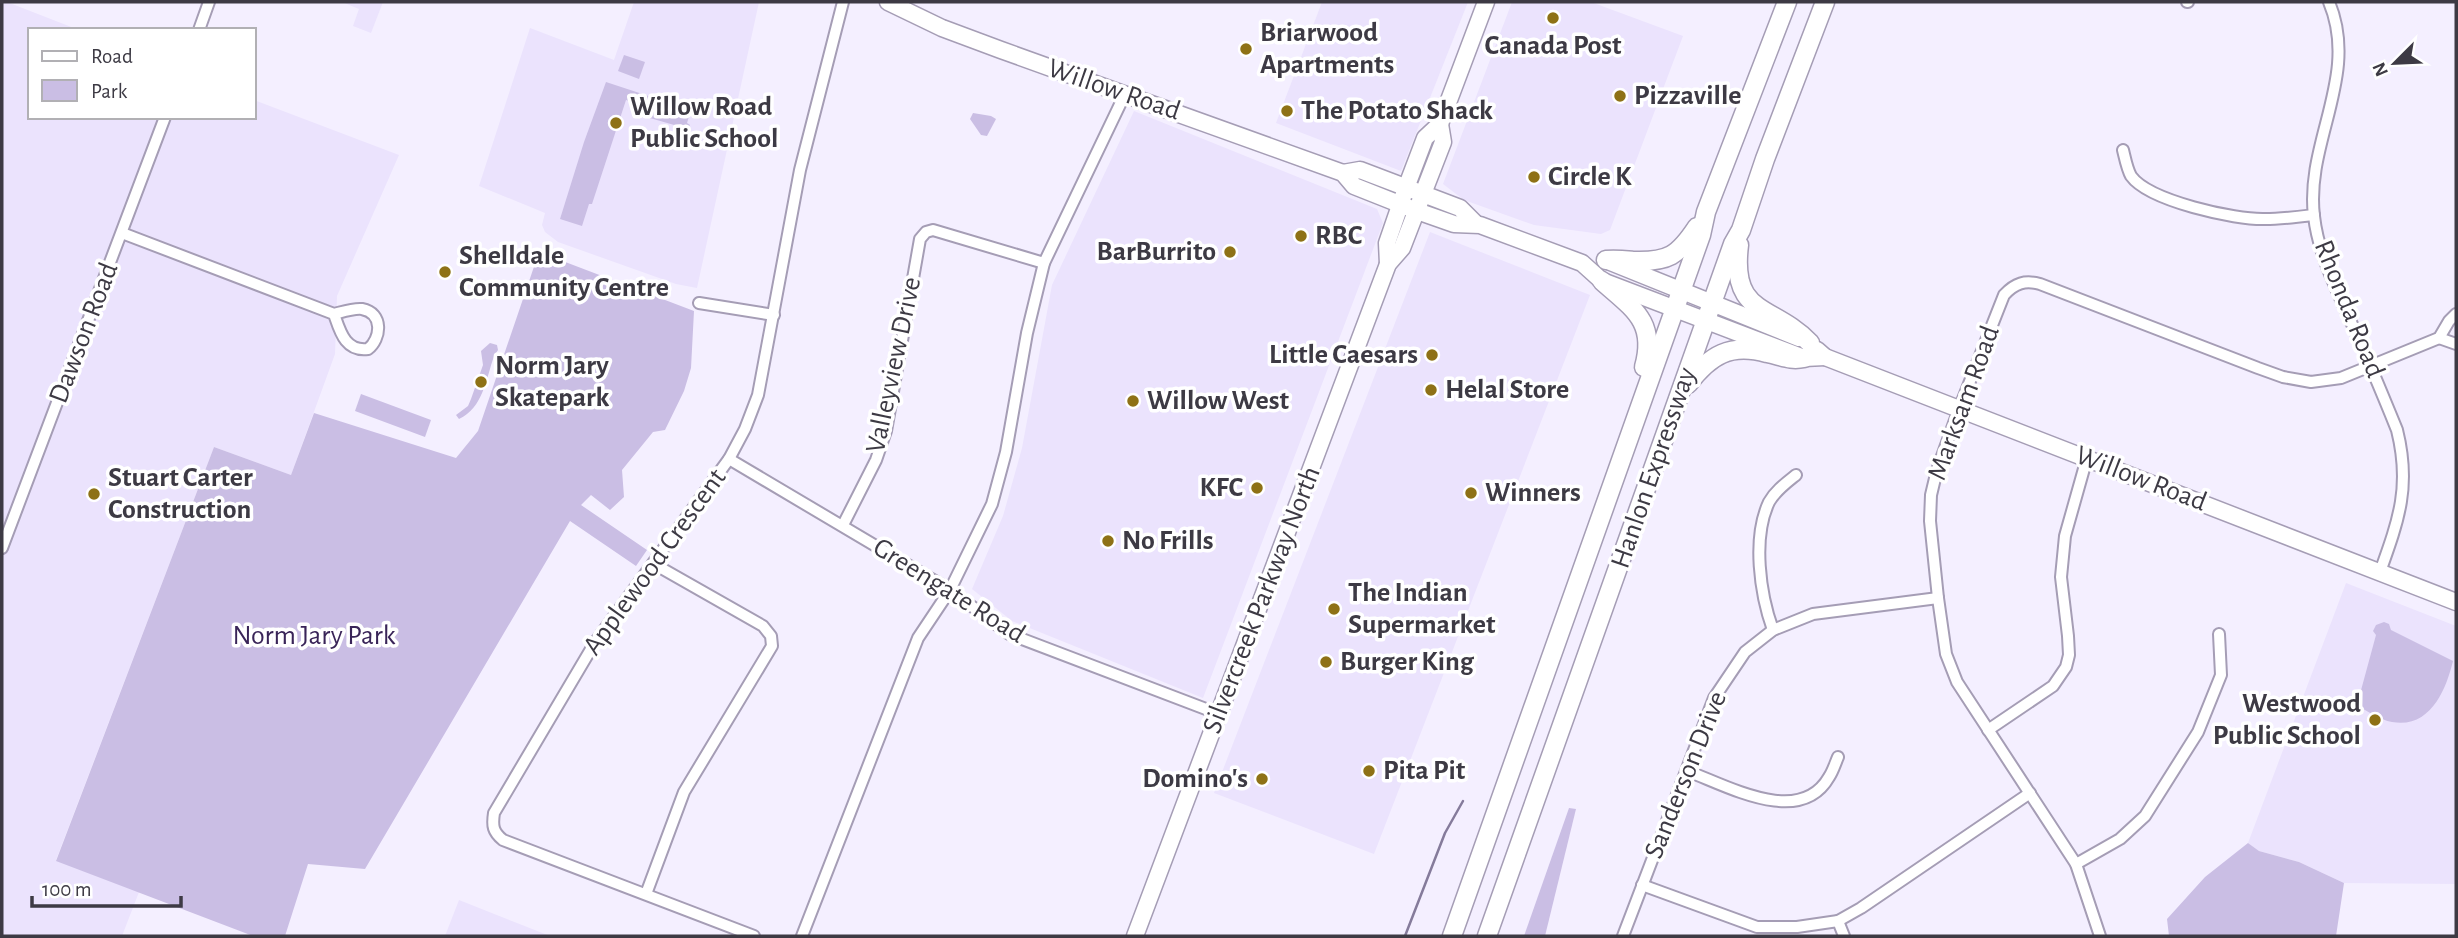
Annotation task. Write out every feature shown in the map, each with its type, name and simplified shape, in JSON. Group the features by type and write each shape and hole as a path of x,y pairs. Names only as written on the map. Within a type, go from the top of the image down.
{"highway":[{"name":"Hanlon Expressway","path":"1452,936 1701,235 1706,212 1787,2"},
{"name":"Hanlon Expressway","path":"1487,936 1733,244 1741,229 1825,2"},
{"path":"1606,261 1664,260 1679,251 1706,212"},
{"path":"1679,395 1702,366 1720,353 1734,350 1765,352 1791,360 1807,350 1799,331 1757,308 1744,293 1737,264 1741,229"},
{"path":"1602,281 1630,305 1643,320 1646,329 1646,361 1637,391 1639,411"}],"main road":[{"name":"Willow Road","path":"888,2 942,28 1343,173 1360,170 1460,208 1475,223"},
{"name":"Silvercreek Parkway North","path":"1388,264 1387,243 1406,188 1425,138 1440,124 1486,2"},
{"name":"Silvercreek Parkway North","path":"1135,936 1388,264 1402,248 1443,142 1440,124"},
{"name":"Willow Road","path":"1343,173 1354,187 1454,224 1475,223 1582,263 1602,281 1706,321 1807,350 2456,602"},
{"name":"Willow Road","path":"1582,263 1606,261 1713,303 1807,350"}],"street":[{"path":"200,28 209,2"},
{"name":"Applewood Crescent","path":"754,936 503,841 492,825 494,813 594,644 729,459 744,429 758,395 800,170 843,2"},
{"name":"Rhonda Road","path":"2329,2 2338,30 2339,60 2334,97 2320,145 2314,180 2314,215 2321,249 2397,430 2403,454 2403,503 2380,572"},
{"path":"802,936 918,638 950,590 992,504 1006,452 1027,333 1044,263 1125,94"},
{"name":"Dawson Road","path":"2,548 164,119"},
{"path":"2123,150 2132,177 2158,195 2189,207 2262,219 2314,215"},
{"name":"Valleyview Drive","path":"843,526 876,460 886,431 920,239 926,232 933,230 1044,263"},
{"path":"122,233 334,314 362,309 373,316 379,327 377,340 368,349 361,350 349,345 334,314"},
{"name":"Marksam Road","path":"2101,936 2076,864 1957,682 1946,654 1930,521 1931,495 1959,409 2004,295 2017,284 2029,281 2283,377 2311,382 2341,377 2371,367 2440,338"},
{"path":"699,303 774,315"},
{"path":"2456,314 2440,338 2456,344"},
{"path":"1988,730 2053,686 2066,667 2069,654 2062,577 2065,536 2087,458"},
{"name":"Greengate Road","path":"729,459 950,590 1010,634 1219,714"},
{"path":"1773,630 1764,606 1759,573 1761,536 1768,504 1775,493 1796,475"},
{"path":"646,894 684,792 772,646 771,636 763,626 654,564"},
{"name":"Sanderson Drive","path":"1623,936 1714,698 1745,652 1773,630 1813,614 1938,598"},
{"path":"2076,864 2120,839 2145,816 2199,732 2221,675 2219,634"},
{"path":"1687,771 1771,802 1794,802 1815,792 1829,779 1838,757"},
{"path":"1642,885 1757,927 1797,927 1838,921 2030,793"},
{"path":"1838,921 1844,936"}],"shaded area":[{"path":"2,2 7,2 74,28 28,28 28,119 256,119 256,101 399,155 337,296 335,354 291,475 214,447 56,860 139,892 122,936 2,936"},
{"path":"342,2 383,2 371,33 353,26 359,9"},
{"name":"Willow Road Public School","path":"634,2 759,2 697,288 676,284 558,242 545,232 542,225 545,213 479,186 530,28 614,60"},
{"path":"1322,2 1468,2 1401,171 1276,123"},
{"path":"1512,2 1591,2 1683,36 1610,230 1601,234 1534,225 1464,200 1443,184"},
{"path":"1134,111 1377,209 1383,223 1203,698 1012,621 972,589 1003,516 1022,448 1052,285"},
{"path":"1430,232 1590,295 1374,854 1214,793"},
{"name":"Westwood Public School","path":"2346,583 2456,626 2456,884 2344,883 2299,862 2259,851 2248,843"},
{"path":"459,900 550,936 445,936"}],"green space":[{"path":"624,55 645,62 639,79 618,71"},
{"path":"606,82 691,110 687,123 690,125 688,129 636,114 639,104 626,100 592,204 589,204 582,226 560,219"},
{"path":"973,113 996,119 987,136 981,135 970,119"},
{"name":"Norm Jary Park","path":"539,252 694,311 691,368 684,391 665,430 653,432 622,470 624,497 610,510 591,495 581,505 647,550 636,566 570,521 365,869 308,864 285,936 253,936 56,861 214,447 291,475 314,413 456,458 478,431"},
{"name":"Norm Jary Skatepark","path":"490,343 497,345 498,350 479,400 459,419 456,415 468,406 483,365 481,351"},
{"path":"361,394 431,420 425,437 355,411"},
{"path":"2384,622 2389,624 2391,630 2453,661 2441,695 2417,720 2405,723 2387,721 2357,705 2376,635 2373,631 2376,625"},
{"path":"1569,808 1576,809 1545,936 1524,936"},
{"path":"2248,843 2259,851 2299,862 2344,883 2336,936 2169,936 2167,919 2205,877"}],"waterway":[{"path":"1405,936 1445,833 1463,801"}],"place":[{"name":"Canada Post","path":"1553,18"},
{"name":"Briarwood Apartments","path":"1246,49"},
{"name":"Pizzaville","path":"1620,96"},
{"name":"The Potato Shack","path":"1287,111"},
{"name":"Willow Road Public School","path":"616,123"},
{"name":"Circle K","path":"1534,177"},
{"name":"RBC","path":"1301,236"},
{"name":"BarBurrito","path":"1230,252"},
{"name":"Shelldale Community Centre","path":"445,272"},
{"name":"Little Caesars","path":"1432,355"},
{"name":"Norm Jary Skatepark","path":"481,382"},
{"name":"Helal Store","path":"1431,390"},
{"name":"Willow West","path":"1133,401"},
{"name":"KFC","path":"1257,488"},
{"name":"Winners","path":"1471,493"},
{"name":"Stuart Carter Construction","path":"94,494"},
{"name":"No Frills","path":"1108,541"},
{"name":"The Indian Supermarket","path":"1334,609"},
{"name":"Burger King","path":"1326,662"},
{"name":"Westwood Public School","path":"2375,720"},
{"name":"Pita Pit","path":"1369,771"},
{"name":"Domino's","path":"1262,779"}]}
